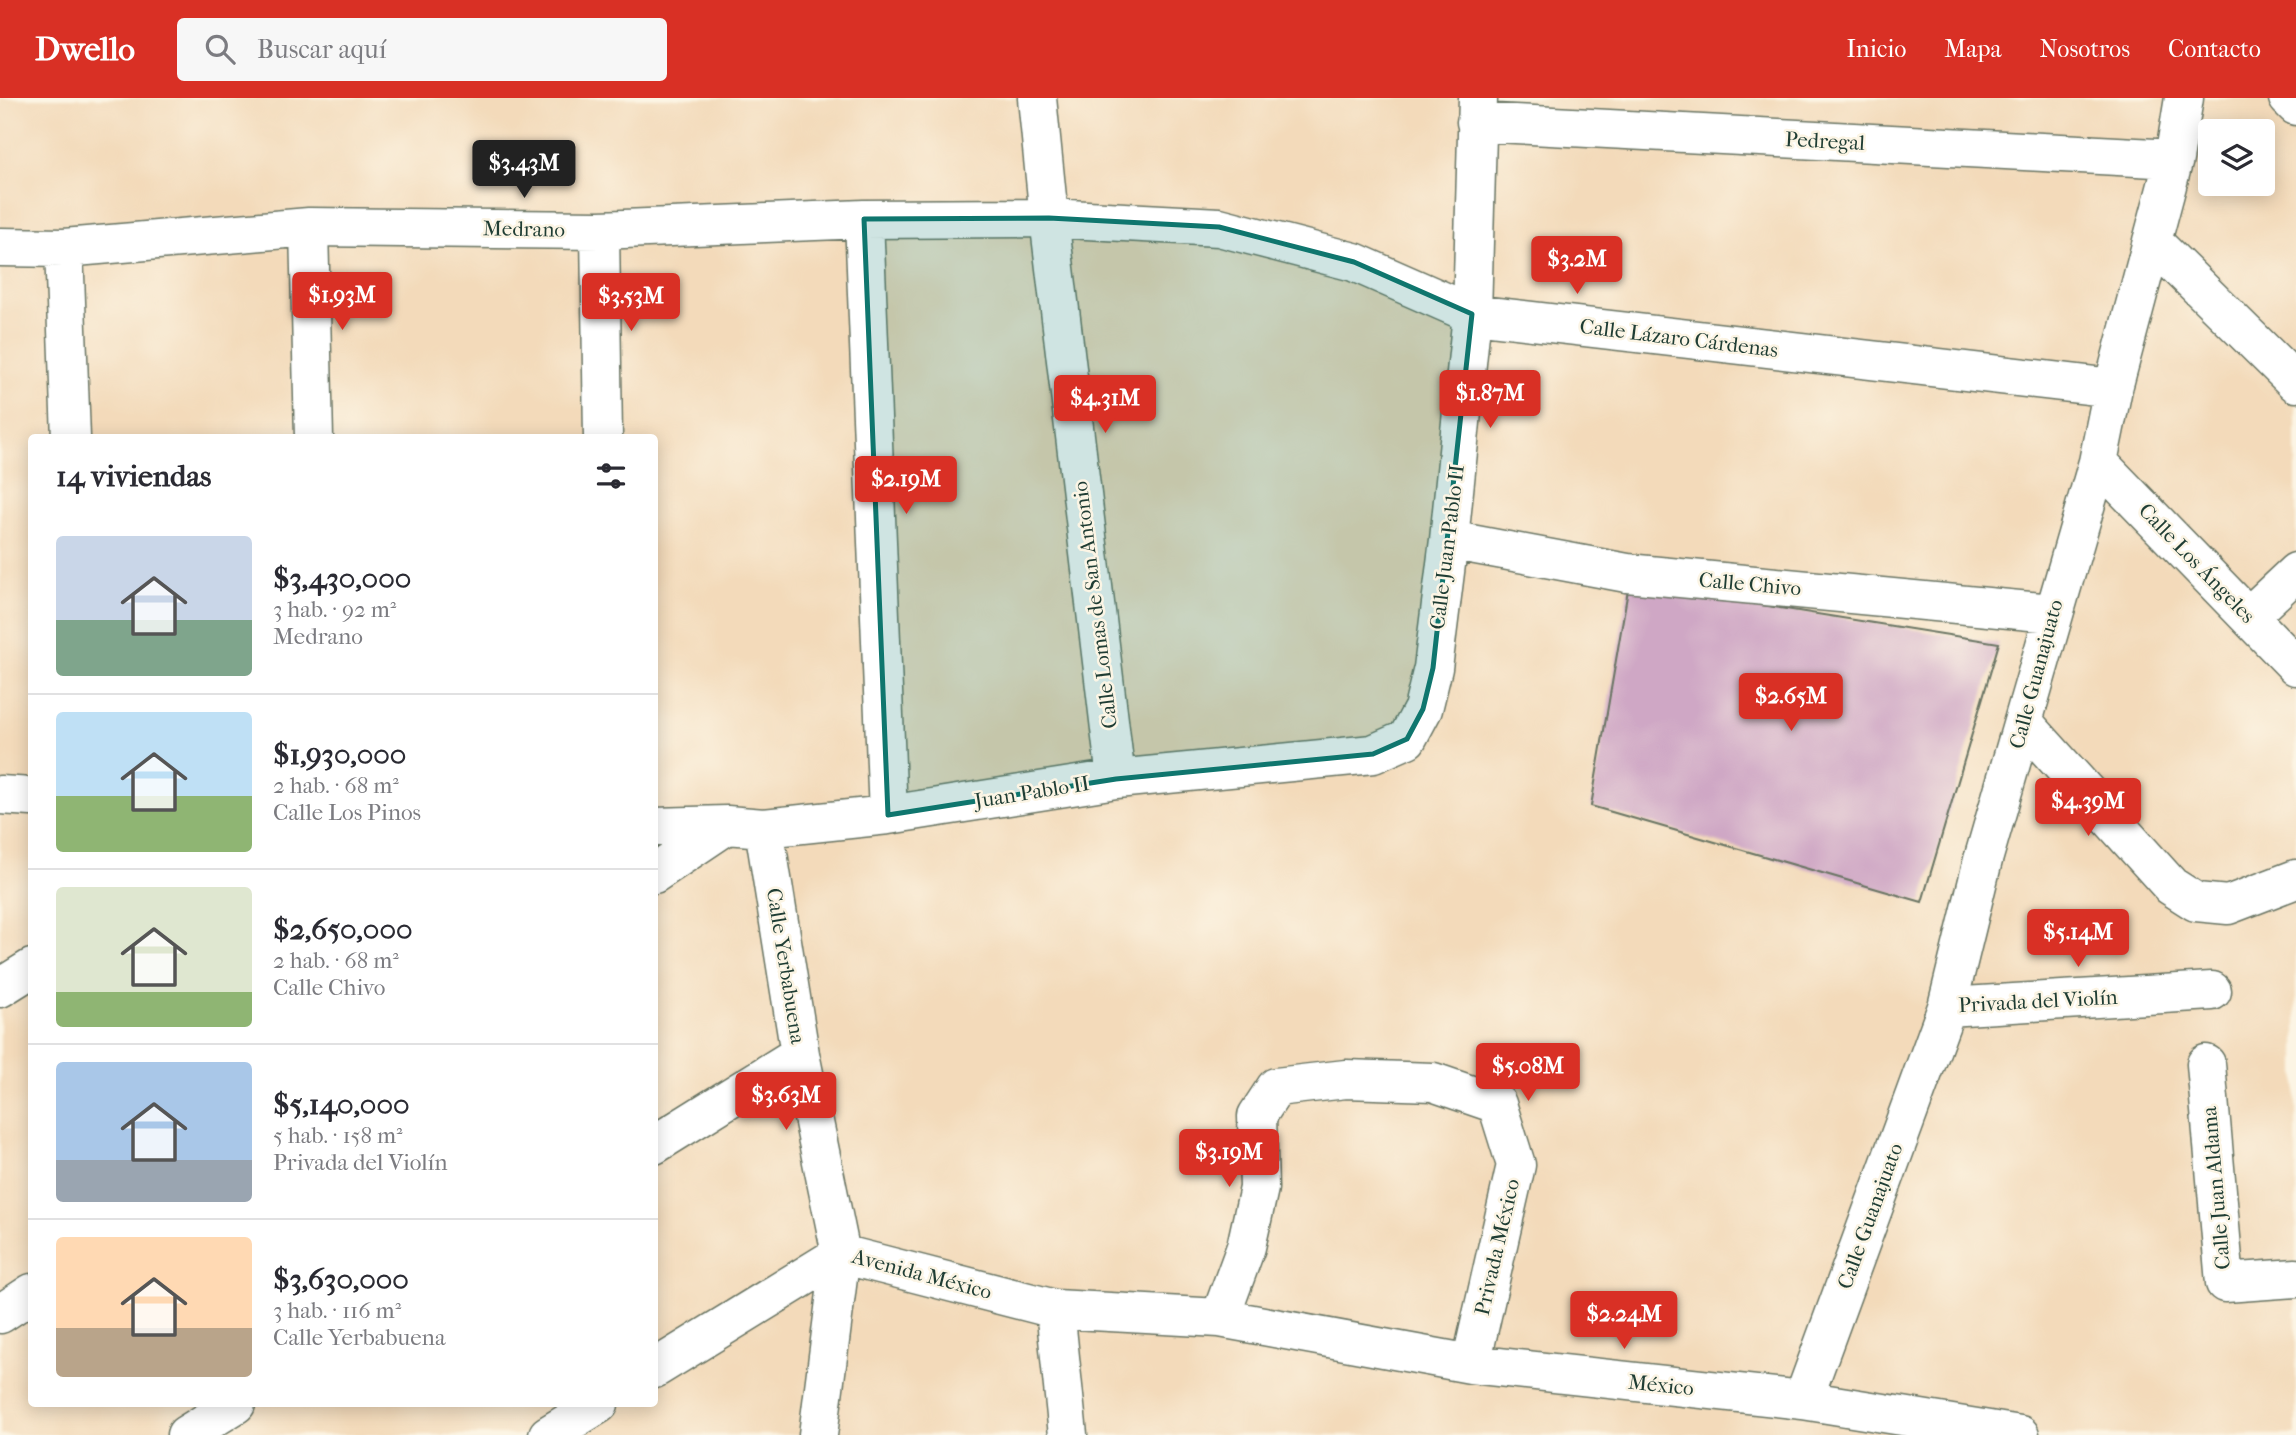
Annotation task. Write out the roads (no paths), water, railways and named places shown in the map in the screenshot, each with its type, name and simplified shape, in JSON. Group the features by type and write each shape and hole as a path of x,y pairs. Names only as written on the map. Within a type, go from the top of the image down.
{"street":[{"name":"Calle Lomas de San Antonio","path":"1037,98 1116,779"},
{"name":"Calle Guanajuato","path":"1803,1400 1947,1007 1983,860 2024,723 2052,613 2098,462 2113,388 2174,159 2184,98"},
{"path":"2288,98 2296,106"},
{"name":"Pedregal","path":"1477,110 2174,159"},
{"name":"Calle Juan Pablo II","path":"1407,739 1423,709 1433,668 1449,540 1472,314 1477,110"},
{"name":"Medrano","path":"0,247 64,248 309,228 600,230 864,219 1049,218"},
{"name":"Calle Lázaro Cárdenas","path":"1049,218 1219,227 1354,261 1472,314 2113,388"},
{"path":"864,219 888,815"},
{"path":"309,228 314,434"},
{"path":"600,230 603,434"},
{"path":"2152,241 2296,383"},
{"path":"64,248 71,434"},
{"name":"Calle Los Ángeles","path":"2098,462 2296,666"},
{"name":"Calle Chivo","path":"1449,540 1627,573 2052,613"},
{"path":"2249,616 2296,572"},
{"path":"2024,723 2171,886 2196,902 2228,905 2296,879"},
{"name":"Juan Pablo II","path":"658,827 746,827 888,815 1116,779 1373,754 1407,739"},
{"path":"0,795 28,797"},
{"path":"658,872 746,827"},
{"name":"Calle Yerbabuena","path":"746,827 800,1054 841,1254 818,1435"},
{"path":"0,988 28,970"},
{"name":"Privada del Violín","path":"1947,1007 2212,991"},
{"path":"658,1142 800,1054"},
{"name":"Calle Juan Aldama","path":"2206,1064 2225,1283 2296,1278"},
{"name":"Privada México","path":"1220,1318 1245,1247 1259,1188 1257,1116 1276,1087 1346,1079 1433,1082 1497,1104 1516,1165 1471,1364"},
{"name":"Avenida México","path":"658,1367 841,1254 1055,1309 1220,1318"},
{"path":"0,1314 28,1296"},
{"path":"1055,1309 1068,1435"},
{"name":"México","path":"1220,1318 1471,1364 1803,1400 2020,1435"},
{"path":"186,1435 231,1407"},
{"path":"548,1435 594,1407"}]}
